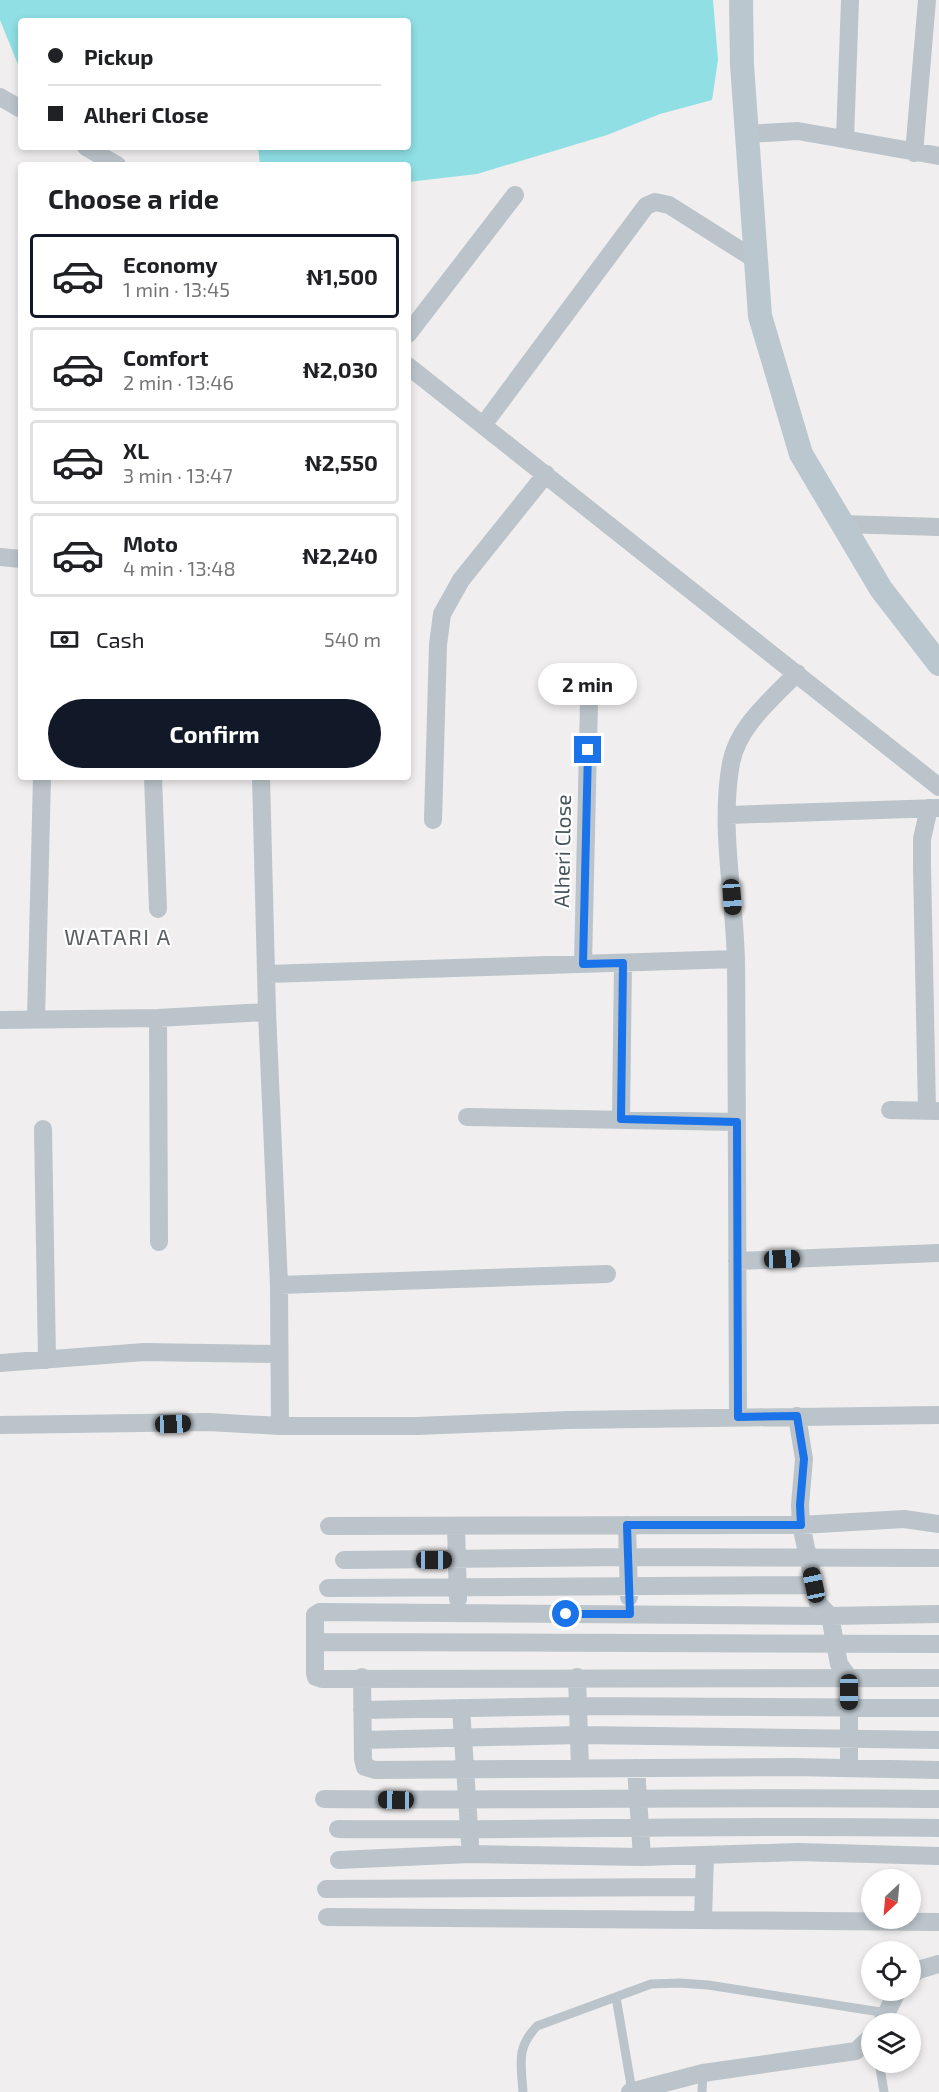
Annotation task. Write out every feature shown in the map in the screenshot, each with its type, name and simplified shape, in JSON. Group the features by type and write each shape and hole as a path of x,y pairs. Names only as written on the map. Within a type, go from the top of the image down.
{"street":[{"path":"741,0 759,316 801,454 881,589 939,664"},
{"path":"845,139 850,0"},
{"path":"914,153 927,0"},
{"path":"0,97 18,107"},
{"path":"747,134 798,131 939,156"},
{"path":"91,150 112,162"},
{"path":"411,330 515,195"},
{"path":"484,424 646,206 654,202 669,205 756,260"},
{"path":"411,375 484,424 939,787"},
{"path":"434,820 438,645 442,614 461,580 546,474"},
{"path":"842,524 939,527"},
{"path":"0,557 18,559"},
{"path":"738,1417 736,960 728,814 731,763 738,739 762,709 797,674"},
{"name":"Alheri Close","path":"583,964 589,702"},
{"path":"36,1019 42,780"},
{"path":"153,780 158,909"},
{"path":"261,780 267,1012 279,1285 280,1426"},
{"path":"728,814 934,808 922,839 933,1111 890,1110"},
{"path":"267,974 736,960"},
{"path":"621,1119 623,963"},
{"path":"0,1020 158,1018 267,1012"},
{"path":"158,1018 159,1242"},
{"path":"467,1116 737,1122"},
{"path":"42,1129 47,1360"},
{"path":"737,1261 939,1253"},
{"path":"279,1285 607,1275"},
{"path":"0,1363 144,1352 278,1354"},
{"path":"797,1416 804,1459 800,1505 801,1525 818,1603 830,1616 837,1644 838,1664 849,1678 849,1768"},
{"path":"0,1425 209,1422 280,1426 469,1425 738,1417 939,1416"},
{"path":"329,1526 801,1525 904,1519 939,1524"},
{"path":"627,1525 630,1614"},
{"path":"456,1526 458,1613"},
{"path":"344,1560 628,1557 939,1558"},
{"path":"328,1588 814,1585"},
{"path":"939,1614 830,1616 320,1612 315,1615 316,1677 939,1678"},
{"path":"316,1642 939,1644"},
{"path":"362,1677 365,1767 375,1770 793,1767 939,1770"},
{"path":"577,1677 580,1768"},
{"path":"362,1710 578,1706 939,1708"},
{"path":"461,1708 462,1738 467,1769 470,1854"},
{"path":"363,1740 579,1736 939,1740"},
{"path":"793,1767 798,1852"},
{"path":"636,1768 642,1857"},
{"path":"324,1799 468,1801 795,1797 939,1799"},
{"path":"338,1829 469,1831 797,1825 939,1828"},
{"path":"339,1860 470,1854 642,1857 798,1852 939,1856"},
{"path":"704,1919 705,1855"},
{"path":"326,1888 704,1887"},
{"path":"327,1917 939,1922"},
{"path":"921,1969 939,1964"},
{"path":"631,2092 703,2073 856,2051 861,2046"}],"lane":[{"path":"523,2092 520,2053 526,2037 537,2025 651,1984 708,1985 861,2014"},
{"path":"616,1997 631,2092"},
{"path":"702,2092 703,2073"},
{"path":"881,2073 884,2092"}],"water":[{"path":"0,0 713,0 718,60 712,100 660,114 607,135 477,174 411,182 411,162 260,162 258,150 411,150 411,18 18,18 18,65 0,20"}],"district":[{"name":"WATARI A","path":"118,937"}],"route":[{"path":"566,1614 630,1614 627,1525 801,1525 801,1491 805,1477 797,1416 738,1417 737,1122 621,1119 623,963 583,964 588,750"}]}
